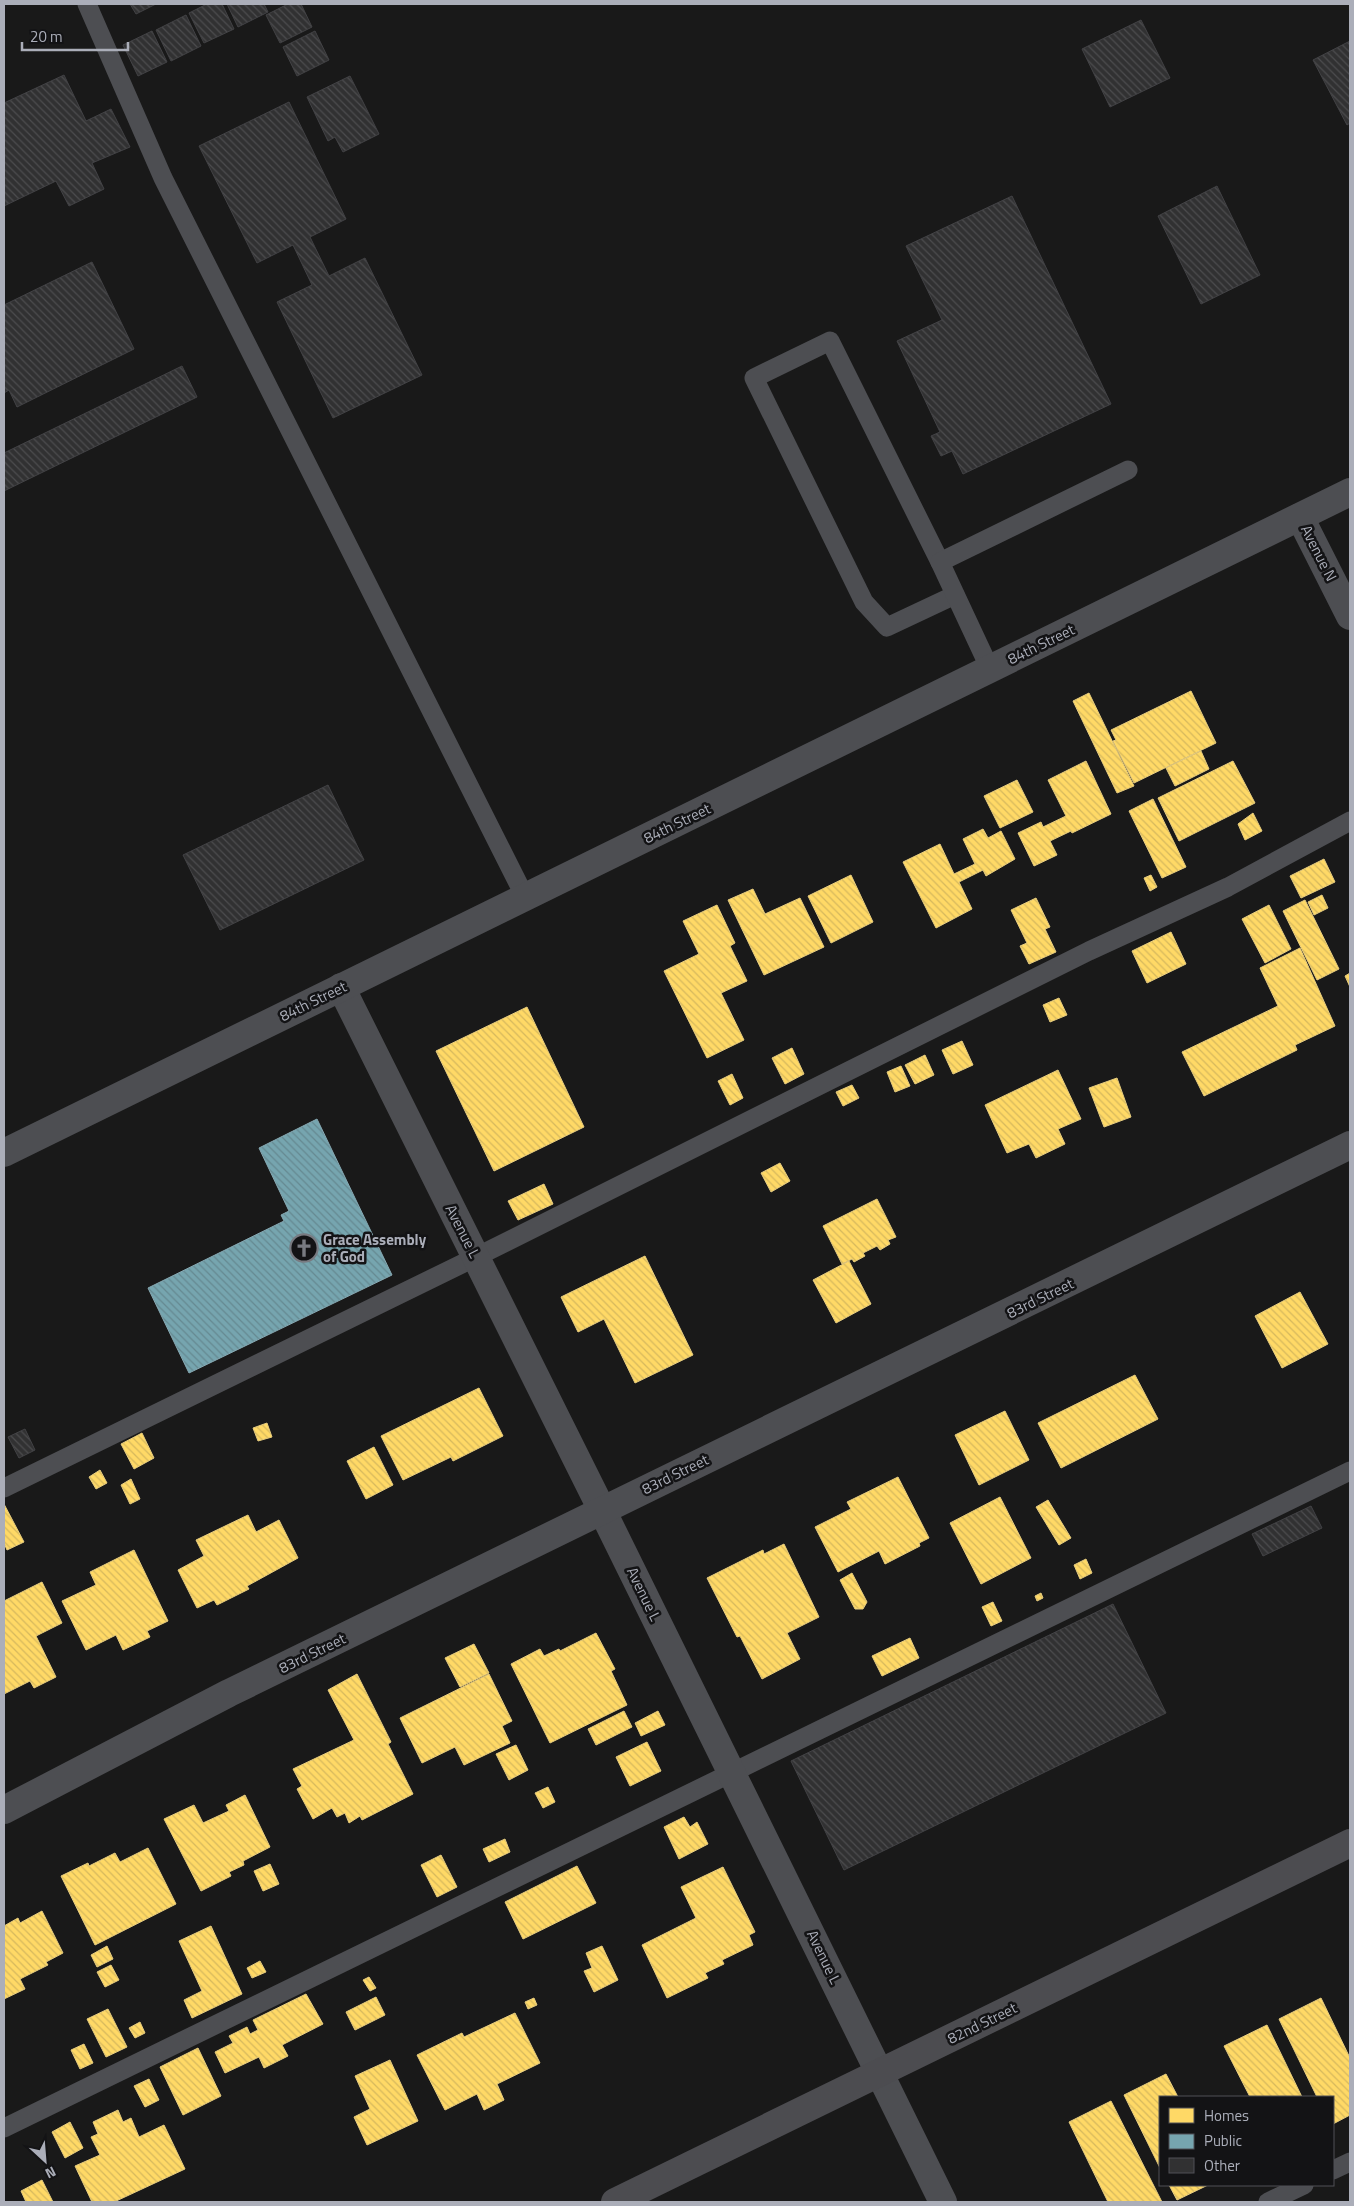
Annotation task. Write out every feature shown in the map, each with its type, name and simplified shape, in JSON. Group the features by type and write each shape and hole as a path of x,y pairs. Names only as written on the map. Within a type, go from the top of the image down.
{"main road":[{"name":"82nd Street","path":"614,2202 1350,1843"}],"street":[{"name":"84th Street","path":"4,1153 1350,492"},
{"name":"Avenue N","path":"1300,516 1350,616"},
{"name":"Avenue L","path":"341,987 881,2072 943,2202"},
{"name":"83rd Street","path":"4,1810 229,1693 1350,1145"}],"lane":[{"path":"87,4 164,178 525,897"},
{"path":"955,595 887,627 864,602 754,378 830,341 940,562 990,669"},
{"path":"940,562 1128,470"},
{"path":"4,1488 476,1257 1089,950 1228,887 1350,821"},
{"path":"4,2128 1350,1471"},
{"path":"1334,2170 1350,2162"},
{"path":"1268,2202 1302,2186"}],"building: Homes":[{"path":"1191,691 1216,743 1134,783 1113,741 1116,740 1111,730"},
{"path":"1089,693 1134,786 1117,793 1073,701"},
{"path":"1201,751 1209,769 1175,786 1166,768"},
{"path":"1086,761 1111,814 1072,833 1071,831 1050,841 1057,855 1034,866 1018,833 1041,822 1043,827 1066,816 1048,780"},
{"path":"1233,761 1255,803 1179,841 1158,798"},
{"path":"1017,780 1033,812 1000,828 984,796"},
{"path":"1153,799 1186,867 1162,878 1129,811"},
{"path":"1253,813 1262,831 1245,840 1238,824"},
{"path":"983,829 988,838 1001,831 1015,859 986,876 983,870 959,882 972,909 936,928 903,862 940,844 954,874 975,864 963,839"},
{"path":"1324,859 1335,882 1301,898 1290,876"},
{"path":"851,875 873,922 831,943 808,896"},
{"path":"1151,875 1157,887 1150,891 1144,878"},
{"path":"753,889 765,914 800,898 824,947 764,975 728,900"},
{"path":"1322,895 1328,908 1314,915 1308,902"},
{"path":"1036,898 1050,927 1045,929 1056,952 1029,964 1020,946 1027,943 1011,910"},
{"path":"1305,900 1339,969 1317,980 1283,911"},
{"path":"717,905 735,943 730,946 747,981 721,993 744,1040 707,1058 664,971 699,954 683,921"},
{"path":"1269,905 1291,949 1265,963 1242,919"},
{"path":"1171,932 1186,964 1147,983 1132,951"},
{"path":"1300,948 1335,1026 1295,1045 1297,1050 1204,1096 1182,1052 1278,1006 1260,968"},
{"path":"1350,973 1350,987 1345,976"},
{"path":"1059,998 1067,1015 1050,1022 1043,1005"},
{"path":"527,1007 584,1127 494,1171 436,1051"},
{"path":"962,1041 973,1065 953,1074 942,1050"},
{"path":"792,1048 804,1074 785,1084 772,1058"},
{"path":"925,1055 934,1075 915,1084 905,1065"},
{"path":"901,1066 910,1086 895,1092 887,1072"},
{"path":"1058,1070 1081,1119 1058,1129 1065,1144 1036,1158 1029,1144 1007,1153 985,1105"},
{"path":"732,1074 743,1098 730,1105 718,1081"},
{"path":"1117,1078 1131,1117 1104,1127 1089,1088"},
{"path":"852,1085 859,1098 843,1106 836,1092"},
{"path":"780,1163 790,1181 771,1192 761,1173"},
{"path":"544,1184 553,1204 518,1220 508,1201"},
{"path":"877,1199 896,1237 888,1240 890,1244 880,1250 877,1246 863,1253 865,1256 854,1262 852,1259 842,1264 823,1226"},
{"path":"645,1256 693,1355 635,1383 604,1319 578,1332 561,1297"},
{"path":"849,1261 871,1304 836,1323 813,1280"},
{"path":"1300,1292 1328,1344 1282,1368 1255,1316"},
{"path":"1135,1375 1158,1419 1061,1468 1038,1423"},
{"path":"479,1388 503,1436 453,1461 451,1457 403,1480 381,1436"},
{"path":"1005,1411 1029,1460 979,1485 955,1435"},
{"path":"267,1423 272,1437 258,1441 253,1428"},
{"path":"142,1433 154,1458 134,1469 121,1444"},
{"path":"374,1447 393,1485 366,1499 347,1461"},
{"path":"100,1470 107,1483 96,1489 89,1477"},
{"path":"898,1477 929,1538 919,1543 920,1546 885,1564 879,1551 838,1572 815,1527 851,1509 847,1502"},
{"path":"131,1479 140,1499 130,1504 121,1485"},
{"path":"1000,1497 1031,1558 981,1584 950,1523"},
{"path":"1048,1500 1071,1538 1059,1545 1036,1507"},
{"path":"4,1504 24,1542 7,1550 4,1543"},
{"path":"248,1515 256,1532 279,1520 298,1558 247,1586 249,1589 217,1605 214,1600 197,1608 178,1570 204,1556 196,1540"},
{"path":"784,1544 819,1617 787,1633 800,1659 762,1679 740,1636 737,1637 707,1578 763,1550 764,1554"},
{"path":"134,1550 168,1621 147,1631 150,1637 123,1650 116,1635 86,1650 62,1601 96,1585 90,1572"},
{"path":"1086,1559 1092,1573 1080,1579 1074,1565"},
{"path":"852,1573 867,1602 863,1609 855,1609 840,1580"},
{"path":"42,1582 62,1623 36,1636 56,1677 34,1688 30,1681 4,1694 4,1601"},
{"path":"1041,1593 1043,1598 1037,1601 1035,1596"},
{"path":"993,1602 1002,1621 991,1626 982,1607"},
{"path":"596,1633 615,1669 611,1671 627,1705 550,1743 511,1664 540,1649 544,1656 559,1649 560,1651"},
{"path":"910,1638 919,1658 882,1676 872,1656"},
{"path":"474,1644 489,1673 460,1687 445,1658"},
{"path":"357,1674 391,1742 388,1744 413,1794 362,1820 360,1816 349,1823 345,1813 337,1817 332,1808 313,1819 297,1789 302,1786 293,1769 354,1740 328,1690"},
{"path":"489,1674 512,1721 502,1726 510,1743 464,1765 455,1747 422,1763 400,1718"},
{"path":"624,1711 632,1727 596,1745 588,1729"},
{"path":"658,1711 665,1725 641,1736 635,1723"},
{"path":"647,1742 661,1771 630,1786 616,1757"},
{"path":"516,1745 528,1770 509,1780 496,1754"},
{"path":"548,1787 555,1802 543,1808 535,1793"},
{"path":"245,1795 270,1847 243,1861 244,1865 229,1872 231,1876 201,1891 164,1819 194,1805 203,1823 229,1811 226,1805"},
{"path":"684,1817 690,1827 697,1822 708,1844 679,1859 664,1827"},
{"path":"505,1839 510,1852 489,1862 483,1849"},
{"path":"148,1848 176,1904 95,1945 61,1876 88,1863 89,1866 115,1853 120,1862"},
{"path":"441,1855 457,1887 437,1897 421,1865"},
{"path":"270,1864 279,1884 263,1891 254,1871"},
{"path":"577,1866 596,1903 523,1939 505,1902"},
{"path":"723,1867 755,1932 749,1935 753,1945 722,1960 724,1964 705,1973 708,1978 667,1998 642,1945 696,1918 681,1887"},
{"path":"42,1911 63,1953 46,1962 48,1965 20,1979 25,1989 4,1999 4,1926 18,1918 20,1923"},
{"path":"211,1926 242,1994 192,2018 184,2000 202,1991 179,1941"},
{"path":"107,1946 113,1959 97,1967 91,1955"},
{"path":"602,1946 618,1980 594,1992 584,1971 592,1968 586,1953"},
{"path":"260,1961 266,1972 252,1978 247,1968"},
{"path":"111,1965 119,1980 105,1987 97,1972"},
{"path":"369,1977 376,1988 370,1991 363,1980"},
{"path":"306,1994 323,2024 282,2045 288,2056 264,2068 259,2057 225,2073 215,2052 233,2043 229,2036 247,2027 250,2034 258,2030 253,2020"},
{"path":"376,1997 385,2015 355,2030 346,2012"},
{"path":"534,1998 537,2005 528,2009 525,2002"},
{"path":"1321,1998 1350,2058 1350,2115 1334,2123 1334,2096 1317,2096 1279,2019"},
{"path":"108,2009 127,2047 106,2057 87,2019"},
{"path":"515,2013 540,2063 497,2084 504,2100 484,2110 477,2094 445,2110 417,2055 462,2033 464,2037"},
{"path":"140,2022 145,2033 135,2038 129,2028"},
{"path":"1267,2025 1302,2096 1249,2096 1224,2046"},
{"path":"84,2044 93,2063 80,2069 71,2050"},
{"path":"198,2048 221,2096 183,2115 160,2067"},
{"path":"390,2060 418,2121 367,2145 354,2117 370,2109 355,2076"},
{"path":"1166,2074 1177,2096 1159,2096 1159,2166 1124,2095"},
{"path":"149,2079 159,2100 145,2107 134,2086"},
{"path":"1111,2101 1162,2202 1108,2202 1069,2122"},
{"path":"118,2110 123,2122 131,2118 139,2137 164,2125 185,2169 114,2202 92,2202 75,2166 100,2155 91,2137 98,2134 93,2122"},
{"path":"70,2122 83,2148 65,2158 52,2132"},
{"path":"42,2180 53,2202 26,2202 21,2191"},
{"path":"1170,2186 1206,2186 1177,2200"}],"building: Public":[{"name":"Grace Assembly of God","path":"317,1119 392,1275 189,1373 148,1288 284,1221 281,1215 289,1211 259,1148"}],"building: Other":[{"path":"130,4 156,4 136,14"},
{"path":"207,4 222,4 234,29 204,43 189,13"},
{"path":"227,4 264,4 268,12 238,27"},
{"path":"288,4 301,4 312,27 280,43 266,15"},
{"path":"186,15 201,46 171,61 156,30"},
{"path":"1141,20 1170,78 1110,107 1082,49"},
{"path":"152,31 167,62 138,76 123,45"},
{"path":"315,31 329,60 297,76 283,47"},
{"path":"1350,41 1350,123 1347,125 1313,60"},
{"path":"64,75 86,121 111,109 130,147 92,163 104,189 69,206 56,181 4,206 4,103"},
{"path":"350,76 379,134 343,152 335,137 328,141 307,97"},
{"path":"289,102 346,219 310,237 329,276 365,258 422,375 333,418 277,302 312,285 293,245 257,263 199,146"},
{"path":"1217,186 1260,275 1201,304 1158,216"},
{"path":"1012,196 1111,404 963,474 952,451 941,456 931,436 940,432 897,341 942,320 906,246"},
{"path":"92,262 134,349 17,407 9,390 4,393 4,305"},
{"path":"182,366 197,397 4,491 4,453"},
{"path":"328,785 364,860 220,930 183,855"},
{"path":"25,1429 35,1450 19,1458 8,1437"},
{"path":"1311,1506 1322,1528 1263,1556 1252,1534"},
{"path":"1113,1604 1166,1713 844,1870 791,1761"}],"place":[{"name":"Grace Assembly of God","path":"304,1248"}]}
